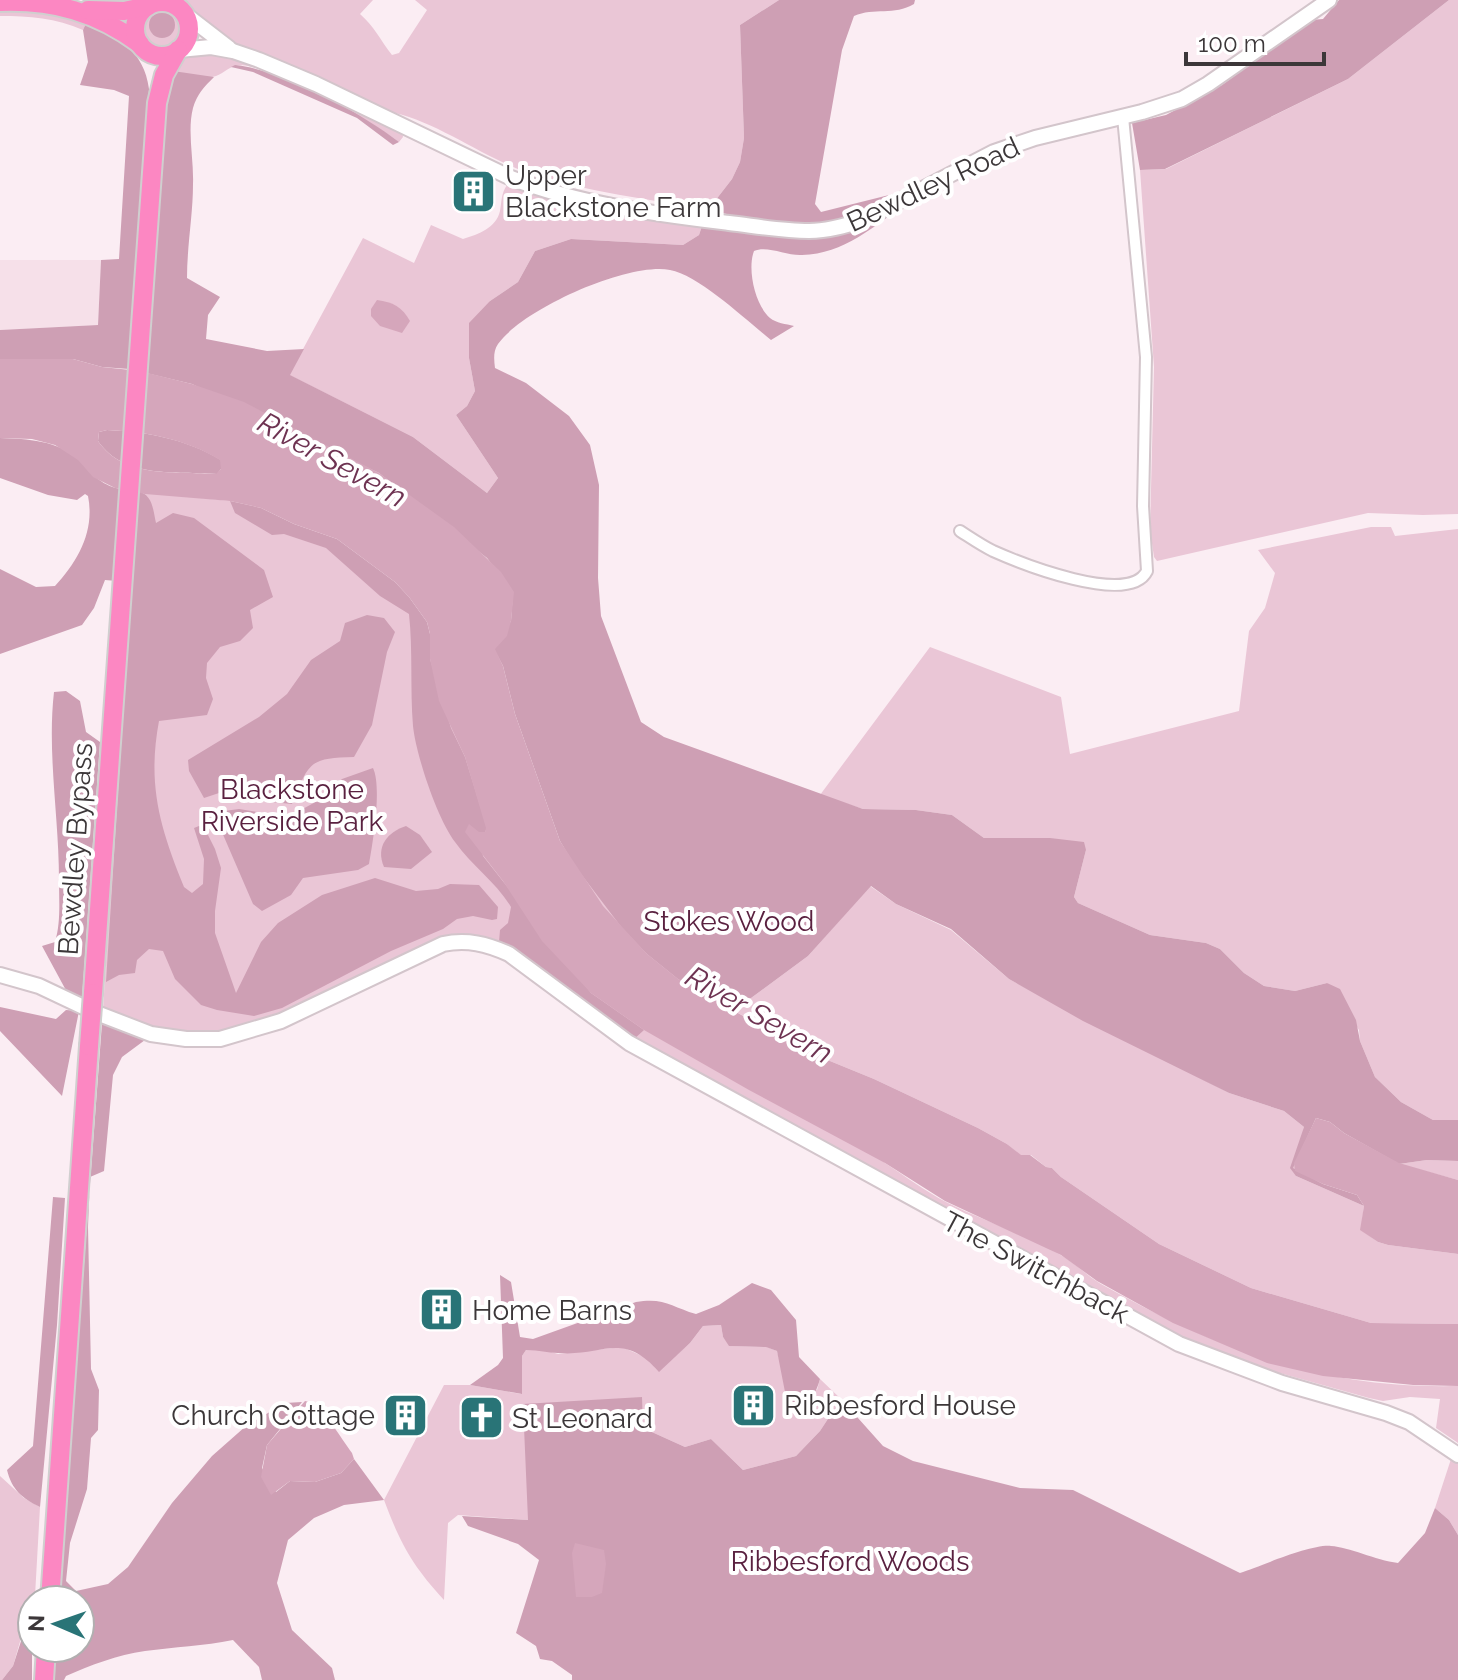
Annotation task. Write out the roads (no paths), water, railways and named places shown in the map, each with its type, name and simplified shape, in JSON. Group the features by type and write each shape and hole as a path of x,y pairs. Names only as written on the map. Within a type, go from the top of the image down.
{"highway":[{"path":"0,2 37,2 77,9 124,11 164,2 185,14 189,31 179,50 165,56 157,55 115,27 77,9"},
{"path":"142,46 136,25 138,17 148,6"},
{"name":"Bewdley Bypass","path":"142,46 152,73 157,103"},
{"name":"Bewdley Bypass","path":"51,1584 157,103 164,75 179,50"}],"main road":[{"name":"Bewdley Road","path":"179,50 199,46 233,51 280,68 535,187 606,203 809,231 843,227 863,220 994,152 1182,99 1329,0"},
{"name":"Bewdley Road","path":"185,14 233,51"},
{"name":"The Switchback","path":"0,975 39,986 151,1034 186,1039 220,1039 281,1021 391,966 443,944 479,942 509,954 629,1043 1179,1344 1282,1383 1409,1422 1458,1455"}],"street":[{"path":"960,531 988,549 1085,582 1110,585 1133,583 1144,577 1147,571 1143,506 1146,357 1123,117"}],"water":[{"path":"377,300 388,302 404,312 410,321 402,333 380,326 371,316 371,309"},
{"name":"River Severn","path":"0,359 73,359 192,384 244,402 379,473 454,527 501,572 514,592 507,636 495,649 560,841 603,906 647,954 678,979 803,1050 874,1079 978,1128 1021,1155 1030,1155 1159,1244 1251,1288 1371,1323 1458,1324 1458,1386 1323,1376 1267,1363 1173,1323 1097,1281 1061,1255 945,1201 885,1163 644,1030 591,993 542,941 503,881 465,832 469,824 479,832 485,832 486,828 465,757 439,701 430,659 427,622 395,582 337,539 261,508 230,501 145,494 115,488 93,477 78,460 55,445 32,439 0,438","holes":["122,431 166,438 193,447 220,460 221,469 216,474 152,471 122,462 98,441 99,432"]},
{"path":"1316,1118 1330,1122 1399,1163 1458,1180 1458,1254 1378,1242 1360,1230 1364,1206 1357,1195 1295,1171 1294,1163"},
{"path":"305,1401 324,1415 354,1459 341,1473 315,1482 290,1481 271,1495 261,1477 267,1445"},
{"path":"575,1543 604,1550 606,1564 602,1593 592,1597 576,1597 572,1553"}],"place":[{"name":"Upper Blackstone Farm","path":"474,191"},
{"name":"Home Barns","path":"441,1310"},
{"name":"Ribbesford House","path":"753,1405"},
{"name":"Church Cottage","path":"406,1415"},
{"name":"St Leonard","path":"481,1418"}],"park label":[{"name":"Blackstone Riverside Park","path":"292,805"},
{"name":"Stokes Wood","path":"729,921"},
{"name":"Ribbesford Woods","path":"850,1561"}]}
